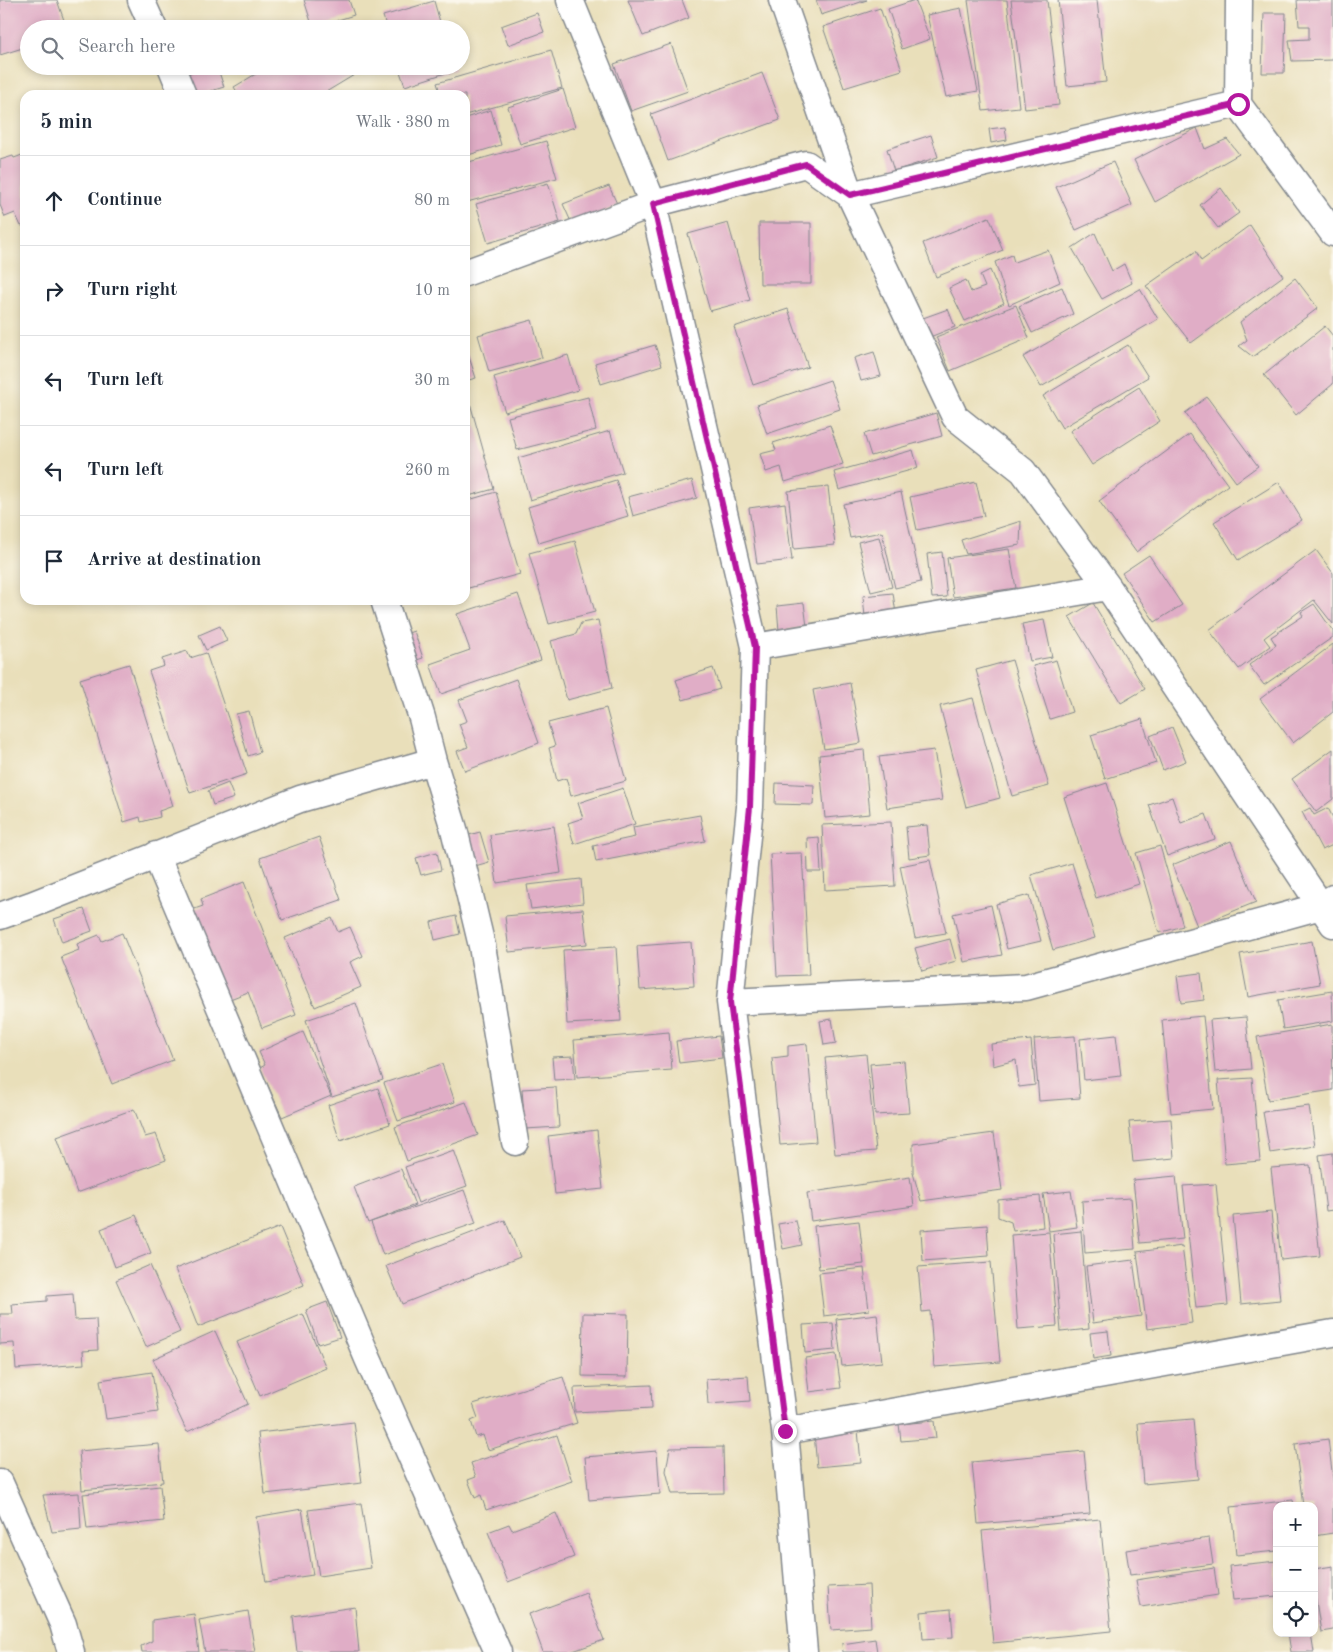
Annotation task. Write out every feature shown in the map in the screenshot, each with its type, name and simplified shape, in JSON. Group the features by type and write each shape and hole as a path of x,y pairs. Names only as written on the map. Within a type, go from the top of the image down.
{"street":[{"path":"141,0 150,20"},
{"path":"570,0 653,204 755,647 750,807 730,1002 785,1431 804,1652"},
{"path":"730,1002 1026,987 1329,909 1108,587 1024,471 955,417 850,195 782,0"},
{"path":"1239,0 1238,104 1333,232"},
{"path":"174,75 182,90"},
{"path":"470,271 653,204 806,164 850,195 1238,104"},
{"path":"755,647 1108,587"},
{"path":"386,605 422,718 454,829 482,946 515,1142"},
{"path":"0,916 300,799 433,760"},
{"path":"156,855 371,1368 498,1652"},
{"path":"785,1431 1333,1333"},
{"path":"0,1483 63,1624 72,1652"}],"building":[{"path":"0,0 57,0 64,20 20,20 20,49 0,55"},
{"path":"304,0 349,0 354,15 338,20 310,20"},
{"path":"628,0 682,0 689,18 643,36"},
{"path":"816,0 867,0 821,15"},
{"path":"915,0 930,39 902,49 888,9"},
{"path":"968,0 1007,0 1019,107 983,111"},
{"path":"1011,0 1047,0 1059,105 1025,109"},
{"path":"1058,0 1097,0 1106,82 1067,86"},
{"path":"1297,0 1333,0 1333,60 1292,61 1289,40 1309,39 1309,26 1299,26"},
{"path":"434,1 439,20 384,20 383,16"},
{"path":"880,8 902,70 844,88 823,27"},
{"path":"961,8 978,91 946,97 927,15"},
{"path":"537,13 544,32 508,45 501,26"},
{"path":"1264,13 1286,13 1284,73 1262,73"},
{"path":"671,44 688,91 631,111 614,64"},
{"path":"551,50 562,88 470,114 470,90 439,90 437,83"},
{"path":"762,73 780,120 668,161 651,114"},
{"path":"186,75 220,75 224,87 214,90 191,90"},
{"path":"254,75 354,75 329,90 236,90 234,87"},
{"path":"401,75 439,75 405,86"},
{"path":"563,89 575,127 520,144 508,107"},
{"path":"491,110 501,145 470,154 470,116"},
{"path":"1005,127 1007,140 991,143 989,129"},
{"path":"1197,128 1205,149 1227,139 1239,154 1155,202 1134,160"},
{"path":"931,135 938,157 894,171 887,149"},
{"path":"546,141 557,178 470,201 470,162"},
{"path":"13,156 14,158 20,156 20,224 15,213 5,217 0,205 0,160"},
{"path":"1113,162 1132,205 1076,230 1056,187"},
{"path":"548,183 560,222 488,243 476,204"},
{"path":"609,186 618,206 572,224 563,204"},
{"path":"1221,188 1239,213 1218,228 1200,205"},
{"path":"989,217 1003,250 936,277 923,243"},
{"path":"728,223 750,300 710,311 688,234"},
{"path":"759,223 811,223 811,284 760,284"},
{"path":"1250,225 1283,276 1191,343 1146,286 1196,251 1201,261"},
{"path":"1095,233 1112,271 1124,264 1132,283 1102,299 1072,248"},
{"path":"1048,250 1060,282 1009,305 995,262 1012,255 1014,262"},
{"path":"990,270 1004,303 965,321 949,288 966,280 971,292 985,287 980,275"},
{"path":"1295,278 1318,308 1253,357 1239,346 1247,340 1240,322"},
{"path":"1062,287 1073,314 1032,333 1019,306"},
{"path":"1140,289 1158,319 1041,387 1023,357"},
{"path":"1016,305 1029,338 950,371 936,337"},
{"path":"788,309 808,367 753,385 734,327"},
{"path":"948,309 955,327 930,337 923,318"},
{"path":"532,320 542,358 489,372 478,335"},
{"path":"1325,326 1333,336 1333,384 1296,415 1264,375"},
{"path":"655,345 662,365 601,384 595,363"},
{"path":"1128,345 1148,377 1062,428 1043,396"},
{"path":"874,352 881,376 861,381 854,358"},
{"path":"568,355 578,390 505,412 494,377"},
{"path":"470,360 476,378 470,380"},
{"path":"830,380 840,409 767,434 757,405"},
{"path":"1139,387 1160,421 1092,465 1070,431"},
{"path":"588,397 596,430 517,450 508,417"},
{"path":"1207,397 1258,466 1236,482 1185,413"},
{"path":"470,403 494,489 470,496"},
{"path":"936,413 942,436 871,456 864,434"},
{"path":"830,425 843,464 785,482 781,467 766,472 760,454 776,450 773,443"},
{"path":"610,431 623,472 530,500 518,458"},
{"path":"1190,434 1228,485 1136,552 1099,501"},
{"path":"913,450 918,468 839,490 834,472"},
{"path":"616,480 628,516 539,543 528,507"},
{"path":"692,480 697,498 633,516 628,497"},
{"path":"976,482 984,516 917,530 910,497"},
{"path":"1279,482 1302,520 1238,560 1214,522"},
{"path":"828,487 835,545 794,549 788,491"},
{"path":"496,492 520,574 470,588 470,500"},
{"path":"901,492 921,582 895,588 882,532 850,538 843,504"},
{"path":"785,503 792,560 757,564 749,508"},
{"path":"1021,521 1020,545 966,554 961,540"},
{"path":"879,537 892,587 871,592 858,542"},
{"path":"575,541 595,612 549,624 529,553"},
{"path":"1009,549 1016,588 953,597 947,558"},
{"path":"1316,550 1333,573 1333,624 1314,600 1264,638 1270,646 1239,669 1209,630"},
{"path":"942,552 947,597 932,598 927,554"},
{"path":"1149,555 1182,605 1155,622 1122,573"},
{"path":"893,593 896,614 865,617 863,596"},
{"path":"518,594 541,660 441,694 430,664 470,650 457,614"},
{"path":"804,603 807,627 779,631 777,606"},
{"path":"1093,603 1145,689 1121,703 1069,617"},
{"path":"1314,604 1333,631 1333,637 1264,685 1249,665 1276,645 1271,637 1303,616 1301,612"},
{"path":"598,620 612,688 567,700 551,641 576,634 581,623"},
{"path":"1044,620 1052,657 1030,661 1022,624"},
{"path":"220,626 227,641 206,650 199,635"},
{"path":"414,631 423,658 407,663 399,636"},
{"path":"1333,644 1333,712 1293,743 1260,699"},
{"path":"187,651 190,658 206,653 247,774 190,793 149,671 164,666 162,659"},
{"path":"1012,660 1049,786 1012,796 976,670"},
{"path":"1056,660 1072,712 1050,719 1033,666"},
{"path":"129,664 173,806 159,811 160,817 141,822 140,817 124,822 80,679"},
{"path":"713,668 720,689 683,700 676,680"},
{"path":"516,679 539,743 465,771 457,751 468,747 459,724 467,721 459,700"},
{"path":"850,683 861,743 824,749 813,690"},
{"path":"973,698 1000,798 966,807 940,706"},
{"path":"606,708 626,781 571,796 566,778 557,781 549,748 555,746 548,723"},
{"path":"249,711 260,752 248,756 236,714"},
{"path":"1142,719 1156,763 1105,779 1091,735"},
{"path":"1172,727 1186,761 1163,770 1150,736"},
{"path":"1333,749 1333,799 1316,812 1292,779"},
{"path":"864,750 870,814 825,818 819,755"},
{"path":"934,750 942,800 887,808 879,757"},
{"path":"228,783 234,798 213,805 208,791"},
{"path":"776,783 814,785 813,805 775,804"},
{"path":"1107,783 1139,884 1096,898 1064,797"},
{"path":"623,788 635,824 574,844 568,823 583,818 578,803"},
{"path":"1172,797 1181,823 1206,814 1215,839 1167,856 1149,805"},
{"path":"1310,808 1314,815 1328,808 1333,818 1333,845 1322,850 1302,812"},
{"path":"700,815 705,841 596,862 593,846 635,837 633,827"},
{"path":"891,822 895,886 825,890 822,825"},
{"path":"927,825 930,855 909,858 906,827"},
{"path":"554,826 561,873 497,883 490,835"},
{"path":"480,832 489,862 468,868 458,838"},
{"path":"319,837 341,900 282,920 260,858"},
{"path":"819,837 821,872 808,872 807,838"},
{"path":"1231,841 1256,902 1197,926 1172,865"},
{"path":"1160,846 1183,926 1159,933 1136,853"},
{"path":"437,852 441,870 421,875 416,858"},
{"path":"802,853 809,975 777,976 770,854"},
{"path":"930,860 946,933 915,938 900,866"},
{"path":"1072,863 1095,938 1053,950 1031,875"},
{"path":"581,879 583,903 531,909 527,885"},
{"path":"244,882 296,1015 262,1028 248,992 225,1001 189,911 203,906 201,899"},
{"path":"1029,895 1041,941 1007,949 996,904"},
{"path":"991,905 1002,955 964,962 953,914"},
{"path":"84,909 92,931 62,942 54,919"},
{"path":"583,909 587,944 509,952 505,916"},
{"path":"456,916 460,934 435,940 431,922"},
{"path":"332,918 338,932 350,927 363,956 350,962 361,987 315,1007 285,938"},
{"path":"122,933 173,1060 112,1084 61,957 79,950 77,944 99,935 102,941"},
{"path":"950,939 956,961 922,971 915,948"},
{"path":"1312,941 1320,984 1248,997 1240,954"},
{"path":"691,942 694,986 640,990 637,946"},
{"path":"616,947 621,1021 567,1024 563,950"},
{"path":"1201,973 1204,1000 1181,1003 1177,976"},
{"path":"1332,991 1333,1021 1283,1029 1278,1000"},
{"path":"356,1003 383,1080 332,1097 306,1020"},
{"path":"1203,1016 1213,1109 1171,1113 1162,1020"},
{"path":"1246,1017 1251,1069 1215,1072 1210,1020"},
{"path":"832,1019 836,1043 824,1045 820,1021"},
{"path":"1332,1024 1333,1090 1268,1100 1257,1037"},
{"path":"303,1032 331,1096 282,1117 260,1068 265,1065 259,1052"},
{"path":"669,1032 672,1070 577,1077 574,1040"},
{"path":"1116,1035 1121,1076 1084,1080 1080,1039"},
{"path":"719,1036 722,1058 679,1063 676,1041"},
{"path":"1075,1036 1080,1098 1039,1101 1034,1039"},
{"path":"1031,1040 1035,1085 1019,1087 1016,1060 993,1066 991,1044"},
{"path":"807,1044 816,1142 780,1145 772,1058 788,1056 788,1046"},
{"path":"866,1054 876,1151 835,1154 825,1058"},
{"path":"573,1056 575,1079 554,1080 552,1057"},
{"path":"904,1061 909,1113 875,1115 870,1064"},
{"path":"442,1064 455,1102 398,1121 384,1083"},
{"path":"1252,1078 1260,1161 1225,1164 1218,1080"},
{"path":"556,1087 559,1127 525,1129 522,1089"},
{"path":"378,1088 390,1124 340,1141 328,1105"},
{"path":"466,1102 478,1135 407,1161 395,1127"},
{"path":"1309,1106 1315,1146 1270,1153 1263,1112"},
{"path":"134,1109 145,1137 156,1134 166,1160 77,1193 57,1137"},
{"path":"1171,1119 1174,1158 1133,1162 1129,1122"},
{"path":"597,1130 603,1189 555,1194 548,1136"},
{"path":"994,1133 1002,1190 921,1201 913,1173 913,1144"},
{"path":"454,1150 467,1186 418,1203 405,1167"},
{"path":"1333,1153 1333,1210 1326,1211 1319,1155"},
{"path":"1310,1165 1320,1256 1281,1260 1271,1168"},
{"path":"401,1169 415,1205 368,1223 354,1187"},
{"path":"1176,1176 1183,1239 1140,1243 1133,1180"},
{"path":"910,1177 914,1206 811,1221 807,1193"},
{"path":"1216,1184 1228,1305 1196,1308 1183,1186"},
{"path":"464,1190 476,1223 383,1255 371,1222"},
{"path":"1071,1191 1077,1227 1049,1231 1043,1194"},
{"path":"1040,1196 1043,1227 1013,1231 1011,1222 998,1217 998,1200"},
{"path":"1131,1198 1135,1249 1085,1253 1082,1201"},
{"path":"1271,1212 1280,1300 1241,1304 1233,1216"},
{"path":"136,1215 151,1253 115,1267 101,1229"},
{"path":"505,1220 520,1257 402,1304 386,1266"},
{"path":"796,1221 802,1245 783,1249 778,1224"},
{"path":"859,1221 864,1264 819,1269 814,1226"},
{"path":"987,1225 989,1256 923,1261 921,1230"},
{"path":"280,1227 304,1285 198,1327 175,1269"},
{"path":"1081,1231 1089,1329 1061,1332 1053,1234"},
{"path":"1049,1232 1057,1326 1018,1329 1011,1235"},
{"path":"1182,1246 1192,1323 1147,1329 1137,1252"},
{"path":"1133,1260 1141,1316 1093,1323 1086,1266"},
{"path":"991,1262 1000,1362 934,1367 930,1311 922,1312 918,1267"},
{"path":"150,1265 180,1332 146,1347 116,1280"},
{"path":"864,1268 869,1310 824,1316 819,1273"},
{"path":"73,1294 75,1320 96,1319 98,1350 83,1351 84,1364 16,1369 14,1343 0,1344 0,1314 13,1314 12,1304 47,1301 47,1296"},
{"path":"327,1302 340,1337 318,1344 306,1310"},
{"path":"583,1313 628,1314 627,1377 582,1376"},
{"path":"303,1314 326,1368 260,1396 237,1342"},
{"path":"877,1314 882,1362 842,1366 836,1319"},
{"path":"833,1323 835,1350 805,1353 803,1325"},
{"path":"215,1331 248,1404 187,1432 153,1359"},
{"path":"1108,1331 1111,1356 1093,1359 1090,1333"},
{"path":"836,1354 841,1388 809,1392 805,1358"},
{"path":"152,1372 158,1412 106,1419 100,1380"},
{"path":"748,1376 750,1401 708,1404 706,1379"},
{"path":"563,1377 577,1423 488,1450 483,1435 476,1437 471,1421 478,1418 473,1404"},
{"path":"651,1385 652,1408 575,1412 574,1388"},
{"path":"1193,1419 1198,1479 1143,1484 1138,1423"},
{"path":"934,1421 936,1438 901,1441 899,1424"},
{"path":"354,1422 362,1483 265,1494 258,1433"},
{"path":"858,1430 861,1463 817,1467 814,1433"},
{"path":"557,1435 572,1481 486,1510 481,1495 475,1498 468,1480 476,1477 471,1463"},
{"path":"1328,1439 1333,1479 1333,1533 1318,1535 1318,1502 1302,1502 1295,1444"},
{"path":"159,1444 163,1482 82,1490 79,1451"},
{"path":"723,1447 724,1493 672,1494 666,1471 670,1448"},
{"path":"657,1451 660,1494 589,1500 585,1457"},
{"path":"1084,1451 1090,1514 978,1524 972,1462"},
{"path":"160,1486 164,1521 87,1529 83,1494"},
{"path":"79,1493 81,1529 52,1532 43,1495"},
{"path":"1293,1500 1293,1502 1275,1502"},
{"path":"1273,1502 1273,1551 1236,1555 1231,1507"},
{"path":"361,1503 371,1568 319,1576 308,1510"},
{"path":"302,1509 313,1575 266,1582 256,1517"},
{"path":"556,1513 574,1557 508,1582 488,1532 509,1524 512,1530"},
{"path":"1100,1519 1111,1631 993,1643 982,1531"},
{"path":"1209,1538 1213,1564 1130,1575 1126,1550"},
{"path":"1273,1561 1273,1596 1233,1600 1229,1566"},
{"path":"1333,1566 1333,1630 1321,1632 1318,1614 1318,1568"},
{"path":"1214,1568 1218,1595 1141,1607 1136,1580"},
{"path":"869,1585 871,1627 831,1630 828,1587"},
{"path":"586,1593 604,1640 570,1652 543,1652 529,1614"},
{"path":"355,1607 359,1652 297,1652 293,1616"},
{"path":"951,1609 953,1637 923,1639 921,1612"},
{"path":"248,1611 255,1652 205,1652 199,1620"},
{"path":"194,1614 199,1652 142,1652 141,1646 152,1641 152,1620"},
{"path":"1289,1637 1312,1637 1314,1652 1291,1652"},
{"path":"875,1639 877,1652 843,1652 842,1644"}],"route":[{"path":"785,1431 730,1002 750,807 755,647 653,204 806,164 850,195 1238,104"}]}
